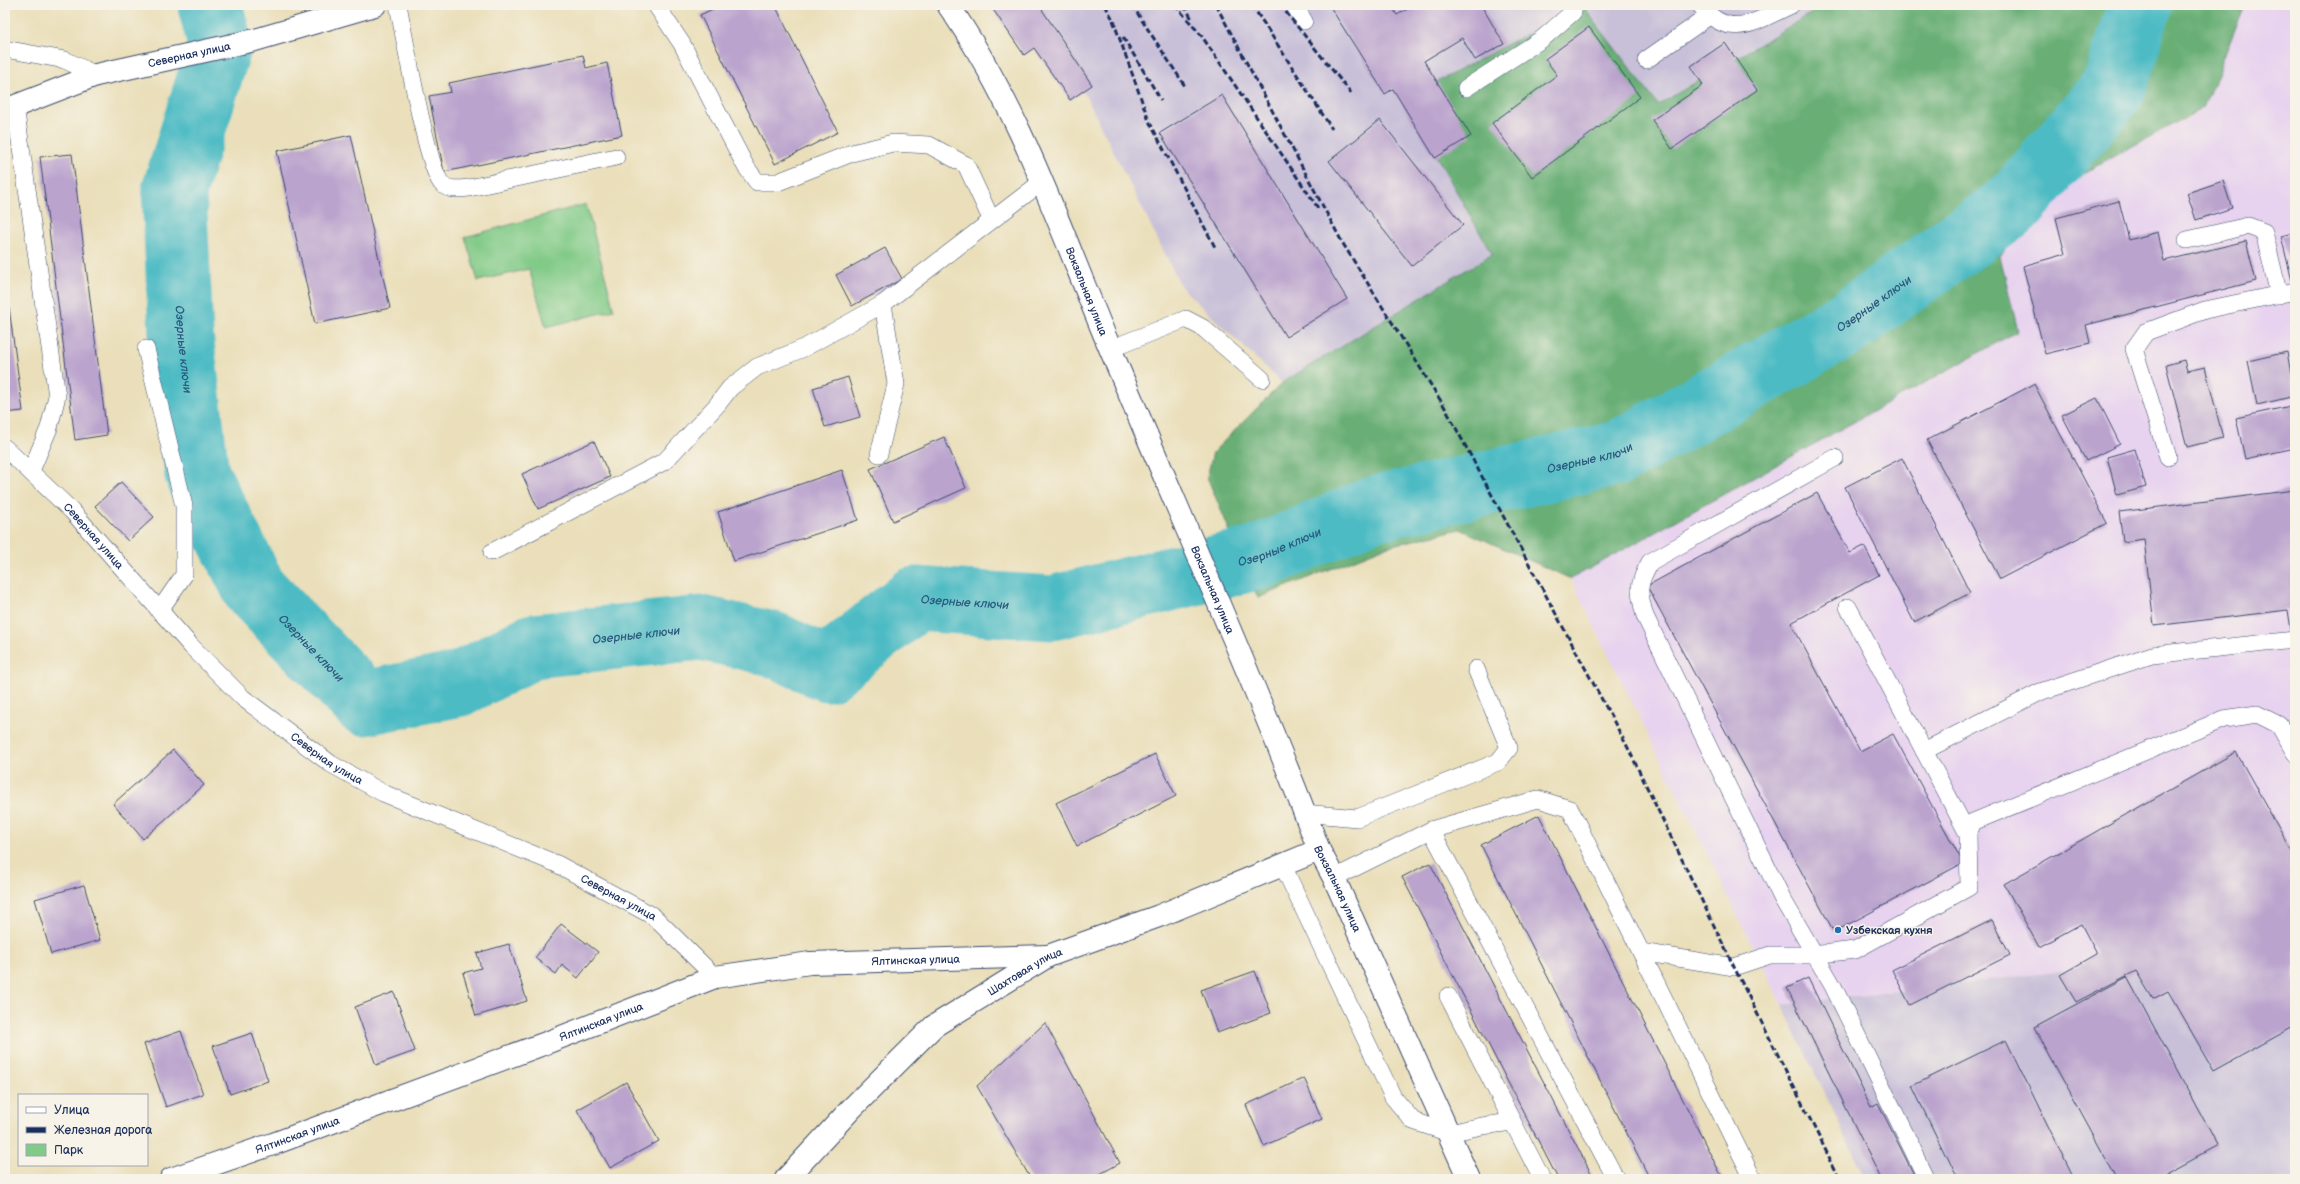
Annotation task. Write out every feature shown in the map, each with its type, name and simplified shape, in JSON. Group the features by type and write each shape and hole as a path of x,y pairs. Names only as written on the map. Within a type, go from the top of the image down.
{"street":[{"name":"Северная улица","path":"10,108 96,75 255,40 375,5"},
{"name":"Вокзальная улица","path":"948,5 967,32 1008,106 1043,181 1110,349 1228,628 1319,850 1334,878 1469,1179"},
{"name":"Шахтовая улица","path":"786,1179 850,1110 934,1026 1048,956 1159,916 1319,850"},
{"name":"Ялтинская улица","path":"171,1179 274,1144 531,1049 715,977 810,963 1048,956"}],"lane":[{"path":"398,5 428,150 436,174 442,184 454,189 469,188 616,157"},
{"path":"656,5 682,44 746,167 757,182 778,182 852,153 893,143 929,145 966,165 991,219"},
{"path":"1294,5 1304,21"},
{"path":"1466,88 1542,39 1573,12 1574,5"},
{"path":"1646,60 1705,10 1731,27 1752,23 1791,5"},
{"path":"5,49 65,60 96,75"},
{"path":"10,108 57,396 49,428 30,471"},
{"path":"492,552 665,461 717,405 730,388 757,367 804,348 883,304 991,219 1043,181"},
{"path":"2168,457 2134,349 2146,332 2205,310 2287,293 2264,232 2248,226 2187,240"},
{"path":"879,454 896,384 892,345 883,304"},
{"path":"1110,349 1186,319 1203,328 1262,379"},
{"path":"146,349 184,506 184,575 159,610"},
{"name":"Северная улица","path":"5,448 72,511 191,646 244,698 331,764 383,793 557,864 646,912 653,916 715,977"},
{"path":"1835,458 1650,562 1640,579 1640,596 1645,616 1779,893 1813,955 1833,986 1928,1179"},
{"path":"1848,607 1968,834"},
{"path":"1924,752 2040,692 2152,655 2295,640"},
{"path":"1304,813 1357,818 1498,762 1509,748 1476,669"},
{"path":"1641,952 1734,967 1770,955 1813,955 1855,950 1969,887 1968,834 1973,822 2224,719 2257,714 2287,723 2295,752"},
{"path":"1334,878 1431,830 1538,799 1570,809 1753,1179"},
{"path":"1431,830 1616,1179"},
{"path":"1283,866 1393,1097 1414,1121 1449,1133 1482,1126 1512,1122"},
{"path":"1448,996 1542,1179"}],"shaded area":[{"path":"1040,5 1582,5 1401,101 1438,159 1492,254 1282,383 1182,288"},
{"path":"1582,5 1825,5 1658,106"},
{"path":"2245,5 2295,5 2295,978 2122,964 1782,1005 1571,579 2018,331 2000,256 2059,186 2203,108"},
{"path":"2122,964 2295,978 2295,1179 1866,1179 1782,1005"}],"green space":[{"path":"1582,5 1658,105 1825,5 2245,5 2203,108 2059,186 2000,256 2018,331 1571,579 1460,529 1385,547 1258,598 1207,477 1213,452 1282,383 1492,254 1438,159 1401,101"},
{"path":"586,204 614,310 546,327 529,269 478,281 465,237"}],"building":[{"path":"721,5 775,5 838,132 775,164 700,15"},
{"path":"990,5 1039,5 1092,85 1070,100 1034,48 1024,55"},
{"path":"1329,5 1391,5 1397,15 1414,5 1481,5 1504,44 1475,60 1462,38 1424,61 1471,136 1435,158 1393,89 1385,94"},
{"path":"1589,27 1640,97 1532,177 1492,123 1557,75 1545,59"},
{"path":"1725,43 1757,90 1672,149 1652,120 1703,85 1691,66"},
{"path":"583,55 586,68 607,63 622,135 444,172 429,96 451,92 449,83"},
{"path":"1222,95 1347,299 1286,337 1160,133"},
{"path":"1380,120 1463,225 1412,266 1329,161"},
{"path":"351,135 390,308 315,324 277,151"},
{"path":"72,154 107,435 75,440 40,157"},
{"path":"2223,181 2232,208 2196,220 2187,193"},
{"path":"2119,201 2129,240 2158,232 2164,261 2246,241 2256,281 2086,325 2090,343 2045,354 2023,266 2065,254 2056,218"},
{"path":"2295,233 2295,280 2292,281 2281,236"},
{"path":"885,248 902,279 852,306 836,275"},
{"path":"5,278 23,411 5,413"},
{"path":"2287,352 2295,396 2257,405 2248,361"},
{"path":"2184,360 2187,371 2205,367 2223,438 2187,447 2166,365"},
{"path":"848,377 860,417 825,427 813,388"},
{"path":"2034,384 2107,523 2000,579 1927,440"},
{"path":"2097,398 2120,444 2086,461 2062,415"},
{"path":"2295,405 2295,448 2245,459 2236,418"},
{"path":"944,437 966,488 893,521 870,469"},
{"path":"594,441 610,477 538,509 522,474"},
{"path":"2135,449 2146,487 2117,495 2107,457"},
{"path":"1902,458 1970,593 1914,622 1845,487"},
{"path":"842,470 858,520 734,561 718,512"},
{"path":"121,482 154,517 128,541 95,506"},
{"path":"2295,490 2295,629 2291,630 2288,610 2154,626 2144,539 2123,542 2119,512"},
{"path":"1817,493 1850,553 1864,546 1879,575 1791,623 1860,751 1893,734 1963,863 1834,932 1647,586"},
{"path":"173,750 204,785 143,839 113,804"},
{"path":"2236,752 2295,857 2295,1026 2214,1071 2168,991 2153,999 2136,971 2076,1002 2060,975 2097,954 2081,924 2039,947 2004,884"},
{"path":"1155,754 1176,796 1077,846 1056,803"},
{"path":"1539,815 1723,1179 1650,1179 1481,845"},
{"path":"1430,863 1594,1179 1558,1179 1402,877"},
{"path":"84,885 100,940 51,954 35,899"},
{"path":"1992,920 2010,955 1910,1005 1892,970"},
{"path":"561,924 598,952 578,978 562,965 556,974 535,958"},
{"path":"509,944 527,1001 476,1016 463,973 481,968 477,953"},
{"path":"1255,971 1271,1013 1217,1033 1201,990"},
{"path":"2127,977 2218,1146 2157,1179 2117,1179 2034,1027"},
{"path":"1808,978 1871,1107 1878,1103 1916,1179 1881,1179 1787,988"},
{"path":"394,992 415,1051 376,1065 355,1007"},
{"path":"1045,1023 1120,1163 1091,1179 1031,1179 977,1086"},
{"path":"181,1031 203,1094 166,1107 144,1044"},
{"path":"252,1033 268,1081 230,1094 213,1046"},
{"path":"2006,1040 2074,1179 1957,1179 1912,1086"},
{"path":"1304,1078 1322,1119 1264,1146 1246,1105"},
{"path":"626,1082 659,1141 610,1168 577,1110"}],"waterway":[{"name":"Озерные ключи","path":"210,5 220,44 174,191 181,334 197,474 255,590 364,703 460,684 533,646 702,628 773,644 827,669 915,599 1052,608 1260,557 1373,509 1619,453 1846,324 2013,205 2114,88 2140,5"}],"railway":[{"path":"1105,5 1116,25"},
{"path":"1132,5 1185,86"},
{"path":"1175,5 1201,35 1318,208"},
{"path":"1184,5 1192,19"},
{"path":"1216,5 1342,242 1444,406 1627,746 1734,967 1840,1179"},
{"path":"1252,5 1332,129"},
{"path":"1280,5 1351,93"},
{"path":"1113,20 1149,121 1216,249"},
{"path":"1123,37 1161,100"}],"place":[{"name":"Узбекская кухня","path":"1838,930"}]}
